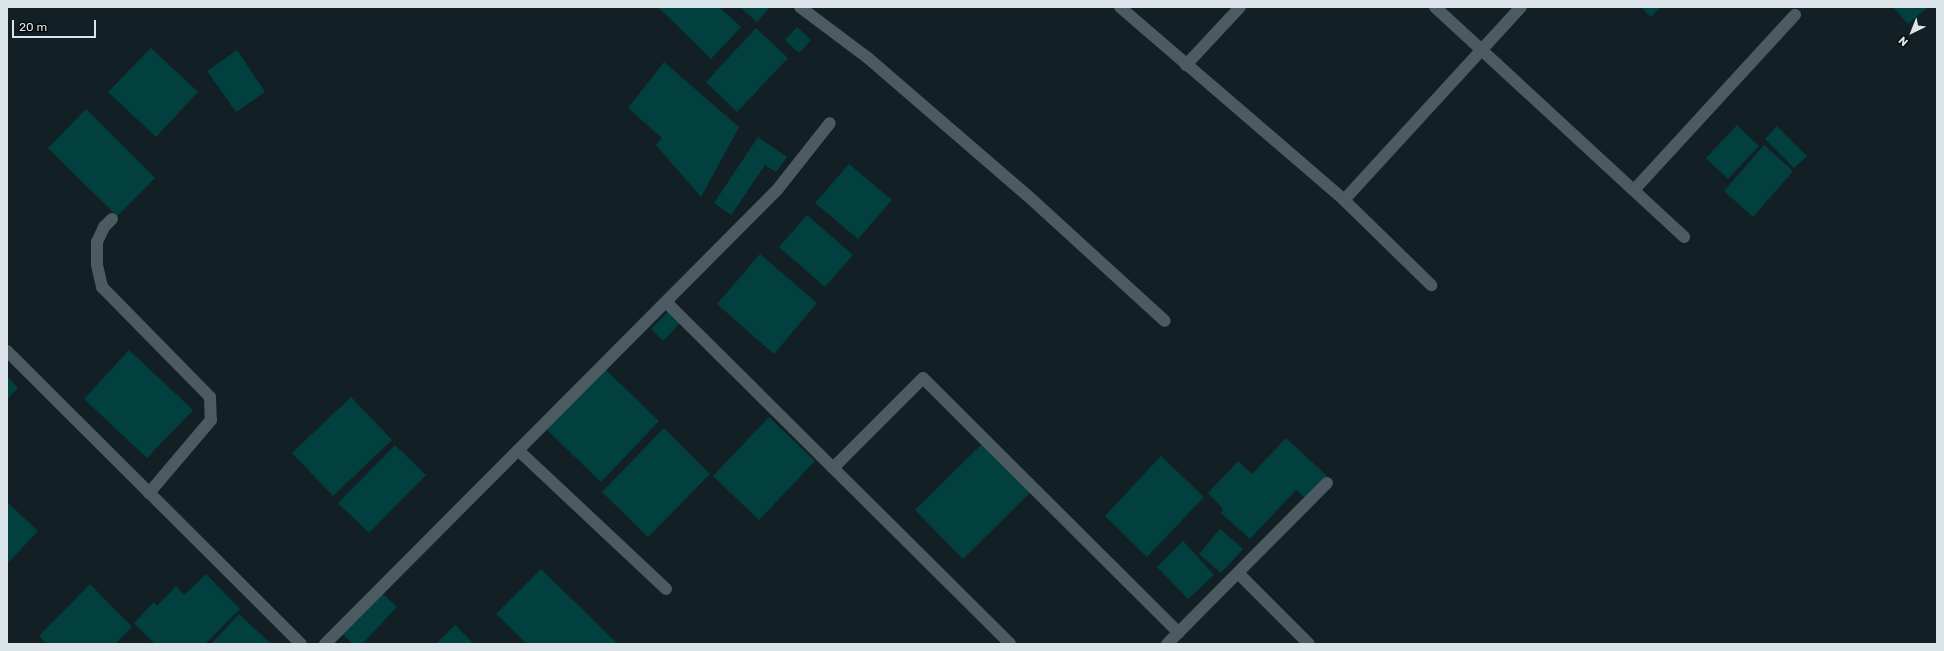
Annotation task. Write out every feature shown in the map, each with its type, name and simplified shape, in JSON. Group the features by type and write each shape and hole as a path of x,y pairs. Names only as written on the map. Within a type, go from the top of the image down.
{"street":[{"path":"800,7 874,63 1028,196 1165,321"},
{"path":"1120,7 1344,200 1432,285"},
{"path":"1186,65 1240,7"},
{"path":"1435,7 1684,237"},
{"path":"1344,200 1521,7"},
{"path":"1634,190 1795,15"},
{"path":"325,644 777,190 830,122"},
{"path":"112,219 104,227 97,242 97,265 102,287 210,397 211,420 149,493"},
{"path":"666,302 1010,644"},
{"path":"7,351 301,644"},
{"path":"833,468 922,378 1179,633"},
{"path":"518,450 666,590"},
{"path":"1167,644 1327,483"},
{"path":"1238,573 1309,644"}],"building":[{"path":"658,7 719,7 741,27 711,59"},
{"path":"740,7 770,7 757,22"},
{"path":"1641,7 1661,7 1651,17"},
{"path":"1893,7 1928,7 1908,24"},
{"path":"797,27 811,40 799,53 785,40"},
{"path":"756,28 788,58 737,112 706,82"},
{"path":"151,48 198,92 156,137 108,92"},
{"path":"237,50 265,92 236,112 207,71"},
{"path":"664,62 739,127 701,197 656,145 662,138 628,108"},
{"path":"86,109 155,178 117,216 48,148"},
{"path":"1737,125 1759,146 1728,179 1706,158"},
{"path":"1777,126 1807,156 1794,168 1765,139"},
{"path":"758,137 787,157 776,172 765,165 731,215 714,203"},
{"path":"1764,145 1793,171 1753,217 1724,191"},
{"path":"849,164 892,200 858,239 815,203"},
{"path":"807,215 853,255 825,287 779,247"},
{"path":"760,254 817,303 774,354 717,304"},
{"path":"669,311 680,323 663,341 651,329"},
{"path":"129,350 193,410 147,458 84,399"},
{"path":"604,368 659,421 601,482 546,429"},
{"path":"7,376 18,388 7,399"},
{"path":"351,397 392,440 333,496 292,453"},
{"path":"769,417 815,461 759,520 713,476"},
{"path":"664,428 710,474 648,537 602,492"},
{"path":"1286,438 1327,476 1306,499 1296,490 1250,539 1221,513 1223,510 1208,493 1238,461 1252,474"},
{"path":"982,444 1030,493 963,559 915,510"},
{"path":"395,445 426,475 369,533 338,503"},
{"path":"1161,456 1204,497 1147,557 1105,516"},
{"path":"7,502 38,531 7,564"},
{"path":"1220,529 1243,549 1221,573 1199,554"},
{"path":"1183,541 1214,575 1188,599 1157,567"},
{"path":"541,569 618,644 527,644 496,614"},
{"path":"206,574 240,609 205,644 155,644 134,623 154,602 157,606 176,586 184,595"},
{"path":"90,584 132,627 115,644 47,644 39,636"},
{"path":"381,592 397,607 362,644 353,644 342,634"},
{"path":"239,614 271,644 211,644"},
{"path":"455,625 474,644 436,644"}]}
